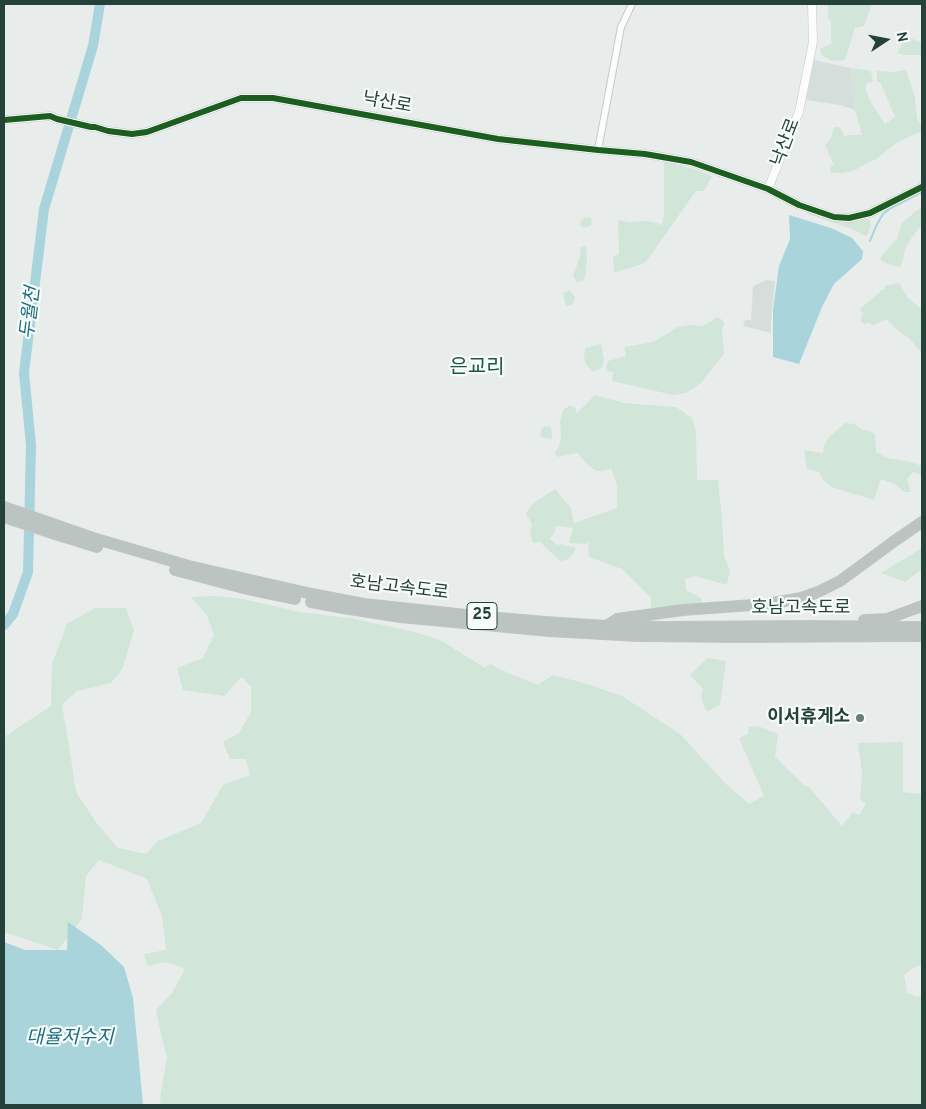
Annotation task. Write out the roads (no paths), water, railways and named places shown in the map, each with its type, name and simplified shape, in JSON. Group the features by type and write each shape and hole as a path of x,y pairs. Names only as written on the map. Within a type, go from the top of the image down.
{"highway":[{"name":"호남고속도로","path":"6,513 190,574 247,589 400,618 637,636 739,637 920,634"},
{"path":"607,626 617,619 684,610 767,604 801,598 840,581 922,522"},
{"name":"호남고속도로","path":"54,529 93,538 189,566 364,604 476,616 607,626 808,626 920,634"},
{"path":"808,626 832,621 887,619 922,606"}],"street":[{"path":"598,150 621,28 632,4"},
{"name":"낙산로","path":"4,120 50,116 108,131 132,134 147,132 241,98 273,98 498,139 645,154 691,162 768,189 799,112 813,42 812,4"},
{"path":"768,189 799,206 834,217 849,218 870,213 922,187"}],"water":[{"path":"789,215 831,228 852,238 863,251 862,259 834,284 822,307 799,364 773,357 773,310 779,266 790,239"},
{"name":"대율저수지","path":"68,922 101,945 124,967 133,998 143,1105 4,1105 4,942 25,950 67,950"}],"waterway":[{"name":"두월천","path":"4,625 13,614 28,572 31,445 24,373 44,209 93,46 100,4"},
{"path":"870,241 883,214 922,192"}],"place":[{"name":"이서휴게소","path":"860,718"}],"district":[{"name":"은교리","path":"477,369"}]}
